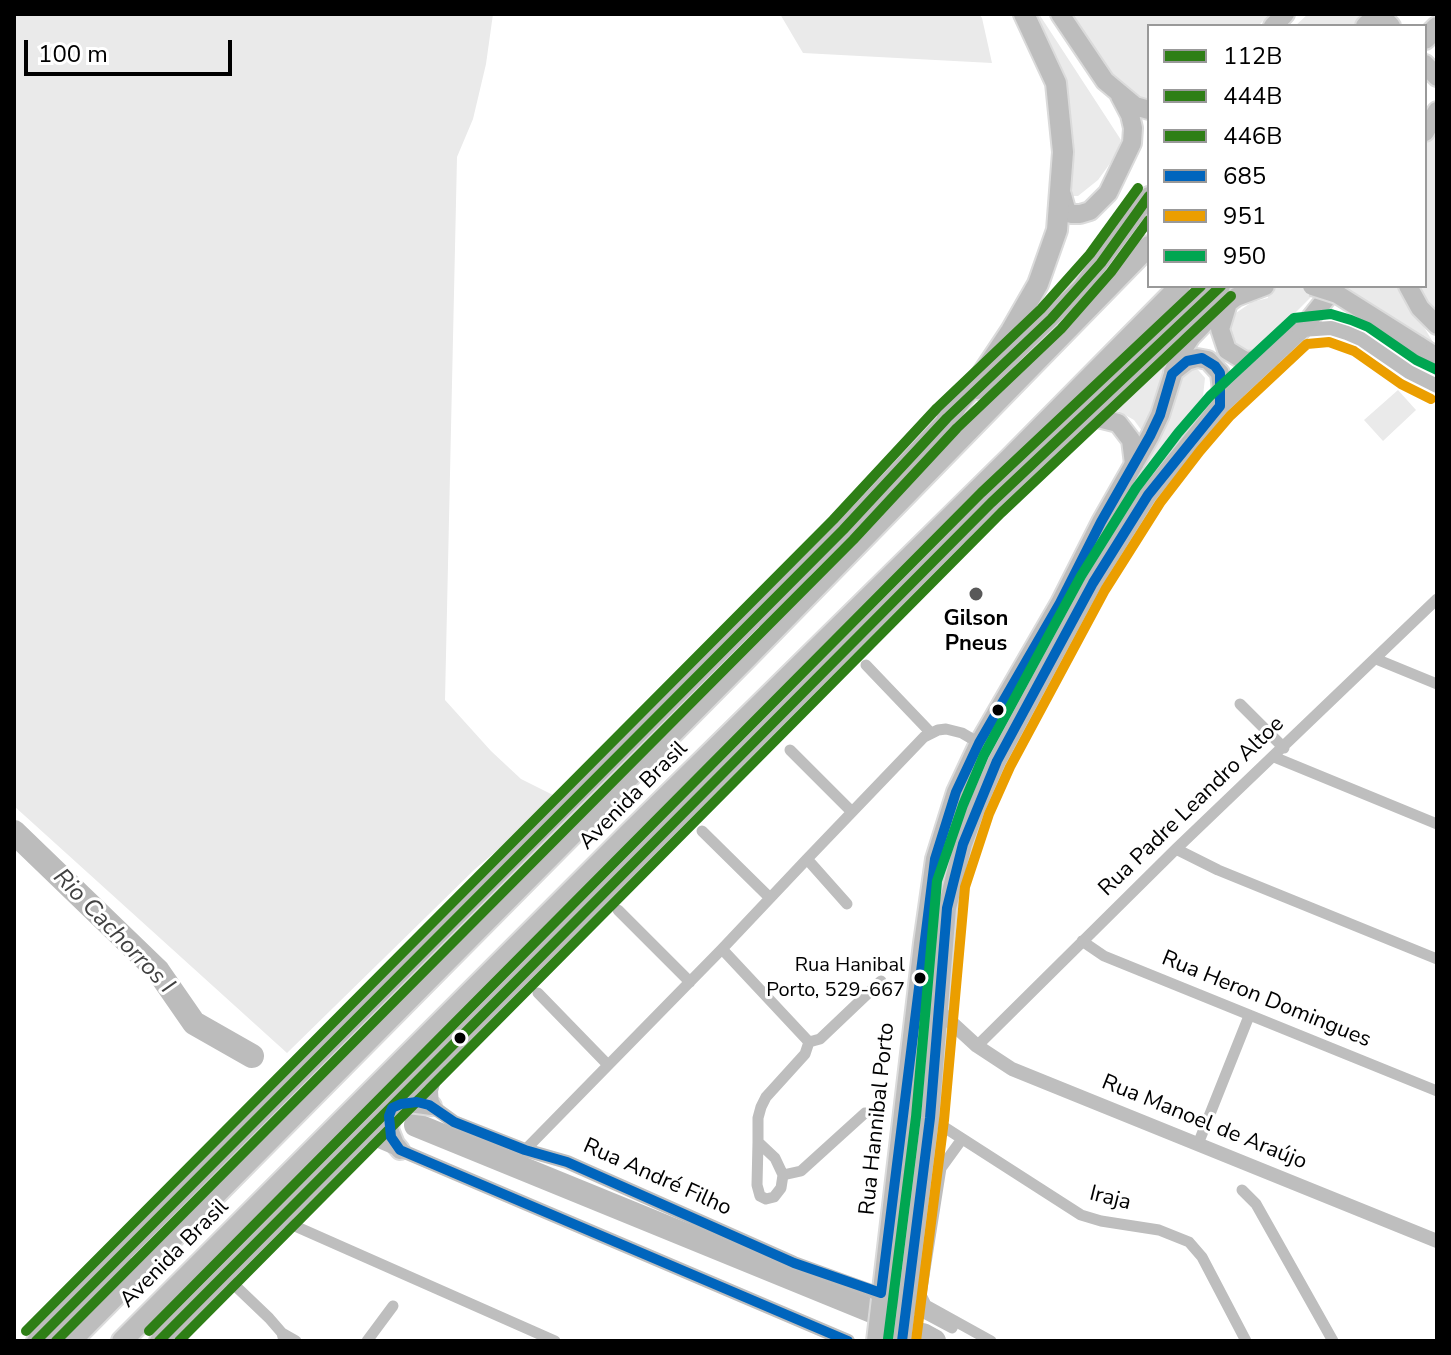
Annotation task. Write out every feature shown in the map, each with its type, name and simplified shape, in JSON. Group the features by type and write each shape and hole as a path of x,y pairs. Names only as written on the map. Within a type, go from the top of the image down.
{"highway":[{"path":"947,418 997,354 1038,284 1057,230 1063,152 1056,83 1024,14"},
{"name":"Avenida Brasil","path":"71,1341 748,657 1147,248"},
{"name":"Avenida Brasil","path":"122,1341 1178,288"},
{"path":"960,534 1009,459"},
{"path":"748,657 800,573"},
{"path":"48,1341 265,1146"}],"main road":[{"path":"1060,14 1105,81 1120,96 1147,109"},
{"path":"1062,195 1066,209 1071,214 1080,214 1090,211 1108,193 1132,143 1130,115 1120,96"},
{"path":"1427,128 1437,109"},
{"name":"Avenida Brasil","path":"36,1341 800,573 947,418 1020,351 1081,288 1147,199"},
{"name":"Rua Hannibal Porto","path":"876,1341 912,1026 935,859 956,792 979,743 1060,603 1160,415 1172,374 1191,337 1228,295 1257,288"},
{"path":"1318,288 1337,294 1437,357"},
{"path":"1093,583 1148,495 1220,406 1301,330 1334,288"},
{"path":"1409,288 1420,308 1437,325"},
{"path":"1228,295 1220,329 1227,350 1245,361 1271,359"},
{"path":"159,1341 960,534 1079,422 1228,295"},
{"path":"1172,374 1187,361 1197,358 1208,360 1220,373 1220,406"},
{"path":"1079,422 1098,418 1118,423 1131,440 1134,464"},
{"path":"902,1341 930,1118 947,908 963,844 997,761 1117,538 1115,532 1101,522"},
{"path":"392,1108 409,1103 429,1105"},
{"path":"392,1108 389,1129 400,1150"}],"street":[{"path":"1301,330 1331,328 1347,333 1437,386"},
{"name":"Rua Padre Leandro Altoe","path":"977,1046 1176,849 1437,599"},
{"path":"1376,659 1437,684"},
{"path":"866,665 931,733"},
{"path":"1240,704 1284,748"},
{"path":"525,1150 722,949 851,811 931,733 954,730 979,743"},
{"path":"790,750 851,811"},
{"path":"1274,757 1437,824"},
{"path":"702,831 770,898"},
{"path":"1176,849 1218,870 1437,959"},
{"path":"807,859 847,904"},
{"path":"618,910 690,982"},
{"name":"Rua Heron Domingues","path":"1082,941 1104,956 1437,1091"},
{"path":"722,949 809,1042"},
{"path":"809,1042 820,1039 881,981"},
{"path":"538,993 608,1065"},
{"name":"Rua Manoel de Araújo","path":"916,998 939,1021 962,1033 997,1061 1028,1076 1437,1241"},
{"path":"1198,1144 1249,1016"},
{"path":"912,1026 939,1021"},
{"path":"758,1142 775,1158 783,1175 781,1188 774,1197 766,1199 760,1196 757,1185 758,1118 766,1097 805,1054 809,1042"},
{"path":"429,1105 438,1063"},
{"name":"Rua André Filho","path":"429,1105 454,1122 525,1150 567,1162 794,1263 907,1304"},
{"path":"783,1175 801,1171 865,1113"},
{"name":"Iraja","path":"930,1118 1081,1215 1159,1230 1189,1242 1202,1257 1246,1341"},
{"path":"365,1135 848,1341"},
{"path":"962,1139 941,1168 921,1295 926,1305 991,1341"},
{"path":"1242,1190 1256,1204 1333,1341"},
{"path":"279,1219 555,1341"},
{"path":"224,1275 283,1337 296,1341"},
{"path":"907,1304 978,1341"},
{"path":"367,1341 393,1306"}],"shaded area":[{"path":"14,14 493,14 486,64 473,119 457,157 445,700 521,779 559,798 475,869 287,1053 14,806"},
{"path":"780,14 979,14 992,63 803,53"},
{"path":"1031,14 1039,14 1121,140 1114,158 1098,180 1078,196 1070,196"},
{"path":"1069,14 1270,14 1260,24 1147,24 1147,100 1114,84"},
{"path":"1308,14 1366,14 1355,24 1297,24"},
{"path":"1437,122 1437,317 1412,288 1427,288 1427,134"},
{"path":"1269,288 1320,288 1254,354 1245,353 1233,344 1227,333 1227,319 1252,302 1268,298"},
{"path":"1346,288 1401,288 1436,347"},
{"path":"1173,343 1145,435 1134,420 1109,406"},
{"path":"1194,365 1205,378 1203,396 1120,513 1161,429 1180,372"},
{"path":"1398,390 1416,410 1383,441 1364,420"}],"waterway":[{"name":"Rio Cachorros I","path":"14,832 158,971 194,1023 252,1056"},
{"name":"Rio Cachorros I","path":"416,1125 874,1312"},
{"name":"Rio Cachorros I","path":"923,1335 934,1341"}],"transit line":[{"name":"446B","path":"26,1331 833,520 937,408 1041,309 1090,254 1138,188"},
{"name":"112B","path":"36,1341 843,530 947,418 1051,319 1101,263 1147,199"},
{"name":"444B","path":"56,1341 853,540 957,428 1061,329 1111,272 1147,223"},
{"name":"446B","path":"149,1331 981,493 1199,288"},
{"name":"112B","path":"159,1341 991,503 1219,288"},
{"name":"444B","path":"179,1341 1001,513 1231,296"},
{"name":"950","path":"888,1339 916,1117 937,881 984,755 1081,576 1136,488 1178,433 1210,396 1294,318 1331,314 1351,320 1368,327 1416,360 1437,370"},
{"name":"951","path":"916,1341 944,1120 965,887 989,814 1010,767 1105,590 1160,503 1200,451 1230,416 1307,344 1329,342 1354,351 1401,384 1431,399"},
{"name":"685","path":"848,1341 400,1150 391,1137 389,1116 392,1108 401,1104 417,1102 429,1105 454,1122 525,1150 567,1162 794,1263 881,1293 935,859 956,792 979,743 1060,603 1150,436 1160,415 1172,374 1187,361 1202,358 1220,373 1220,406 1148,495 1093,583 997,761 963,844 947,908 930,1118 902,1341"}],"place":[{"name":"Gilson Pneus","path":"976,594"},
{"name":"Rua Hanibal Porto, 529-667","path":"920,978"}]}
